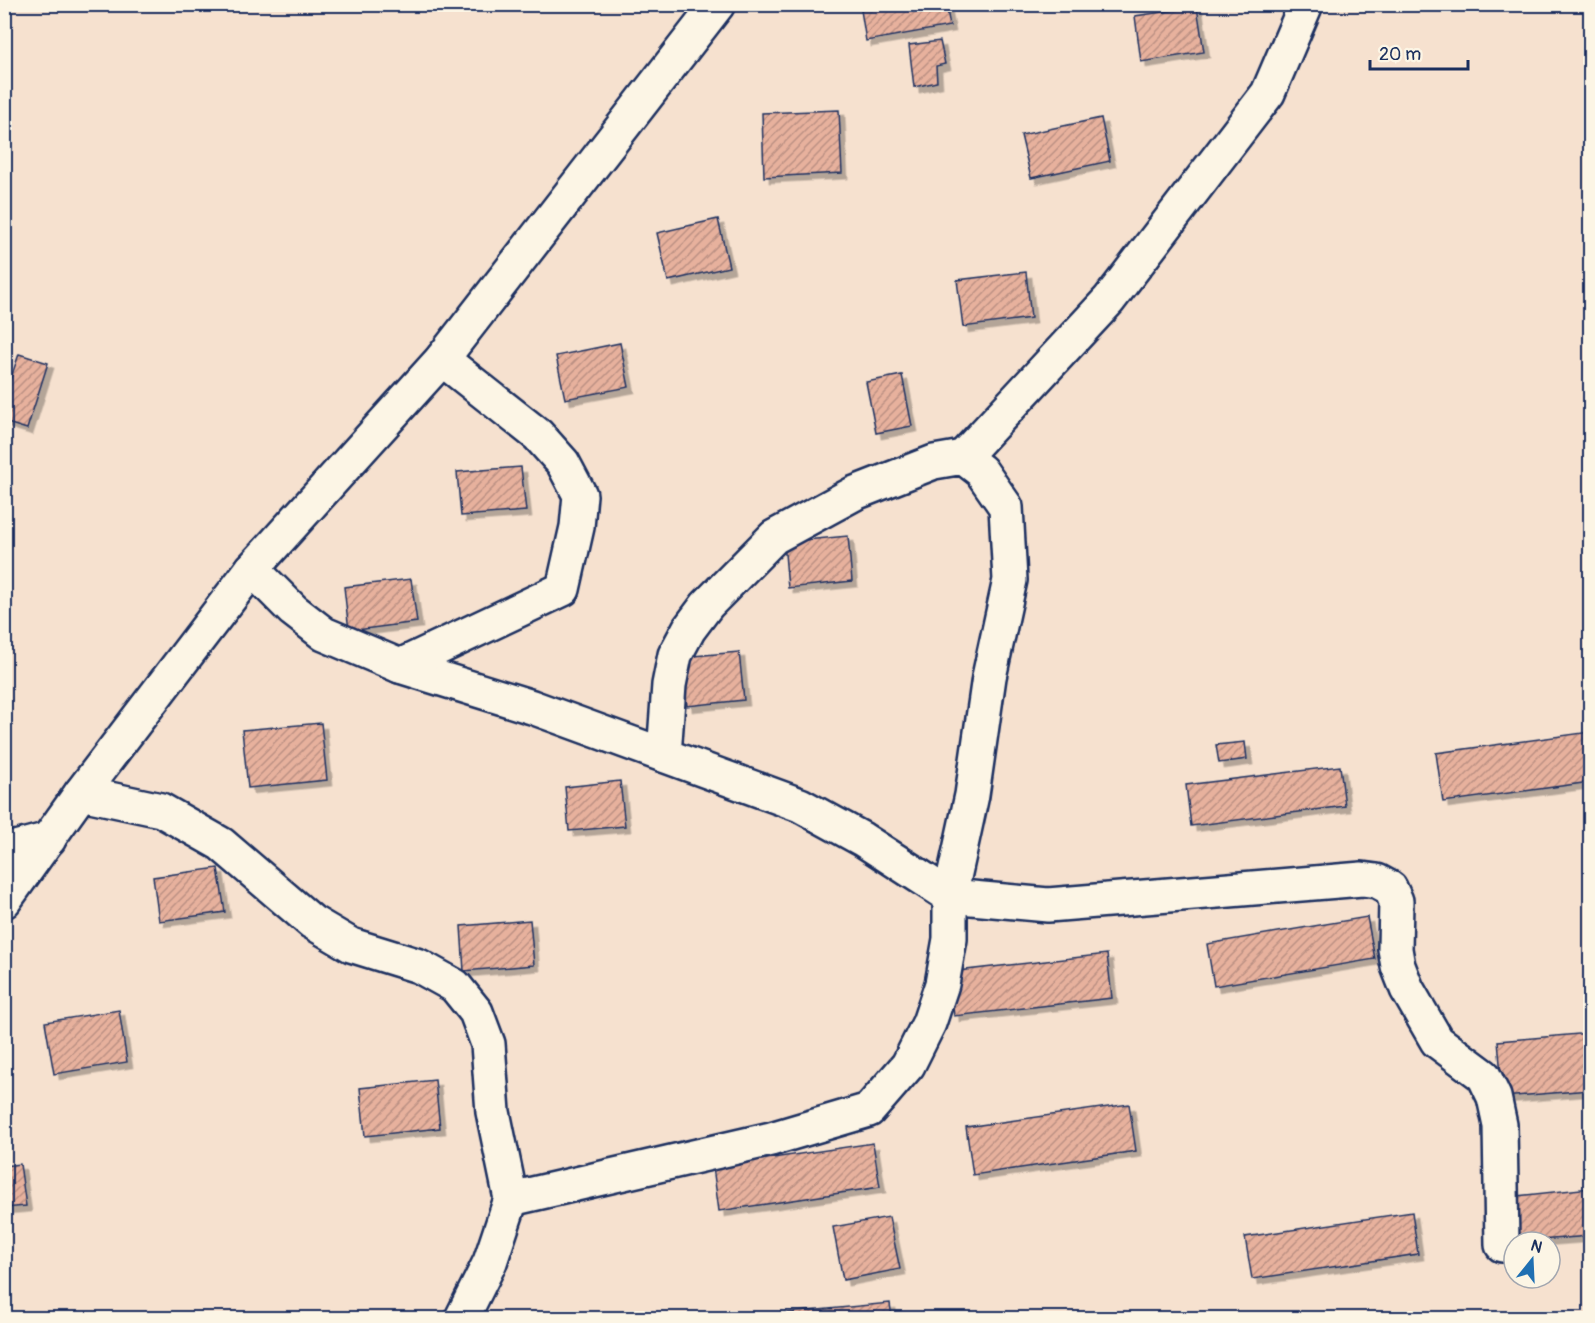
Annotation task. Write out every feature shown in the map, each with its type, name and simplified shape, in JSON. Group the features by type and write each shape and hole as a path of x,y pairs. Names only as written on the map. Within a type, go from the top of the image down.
{"lane":[{"path":"4,901 81,793 252,569 442,358 718,4"},
{"path":"664,755 669,685 675,656 689,629 707,605 774,537 855,493 934,462 963,457 1109,300 1268,93 1306,4"},
{"path":"400,666 563,589 577,526 580,495 563,463 538,435 442,358"},
{"path":"511,1198 771,1138 869,1110 908,1065 929,1023 942,984 950,939 950,896 972,795 989,677 1010,580 1006,507 981,471 963,457"},
{"path":"252,569 293,609 324,634 400,666 532,707 586,729 800,805 862,839 950,896 1048,905 1362,879 1377,881 1390,888 1396,901 1395,949 1398,966 1407,989 1437,1041 1484,1076 1494,1097 1500,1125 1502,1245"},
{"path":"81,793 161,810 221,844 312,922 351,945 419,966 455,986 476,1012 488,1044 493,1112 511,1198 490,1262 462,1318"},
{"path":"4,851 49,838"}],"building":[{"path":"860,4 946,4 950,26 866,41"},
{"path":"1197,7 1204,52 1141,62 1135,16"},
{"path":"940,41 945,64 936,66 937,82 914,87 909,45"},
{"path":"839,110 842,173 764,177 762,113"},
{"path":"1101,118 1110,161 1031,178 1021,135"},
{"path":"718,219 729,267 668,281 657,233"},
{"path":"1026,272 1031,318 963,327 957,280"},
{"path":"620,343 629,387 565,399 556,356"},
{"path":"19,354 48,363 27,429 4,422 4,398"},
{"path":"902,375 912,426 876,433 866,382"},
{"path":"521,467 526,511 461,516 457,472"},
{"path":"848,536 852,581 788,588 784,542"},
{"path":"411,579 417,622 349,631 344,587"},
{"path":"739,652 744,700 687,706 682,657"},
{"path":"321,723 327,780 248,788 242,730"},
{"path":"1590,732 1590,782 1443,802 1436,753"},
{"path":"1245,742 1247,759 1219,763 1216,745"},
{"path":"1340,766 1345,806 1191,826 1186,785"},
{"path":"620,781 625,826 569,831 565,787"},
{"path":"218,868 225,912 159,921 153,877"},
{"path":"1367,917 1375,959 1214,986 1207,944"},
{"path":"530,920 534,965 464,971 461,926"},
{"path":"1107,954 1112,998 954,1016 949,972"},
{"path":"119,1010 127,1062 54,1074 45,1022"},
{"path":"1590,1033 1590,1090 1503,1097 1498,1041"},
{"path":"435,1080 440,1128 365,1136 360,1088"},
{"path":"1129,1104 1136,1151 973,1175 966,1127"},
{"path":"873,1143 880,1187 719,1211 713,1167"},
{"path":"20,1164 26,1206 4,1208 4,1166"},
{"path":"1590,1188 1590,1236 1562,1238 1562,1230 1512,1230 1507,1197"},
{"path":"1412,1212 1418,1254 1252,1279 1245,1237"},
{"path":"889,1217 900,1269 843,1280 833,1227"},
{"path":"890,1303 892,1318 734,1318"}]}
